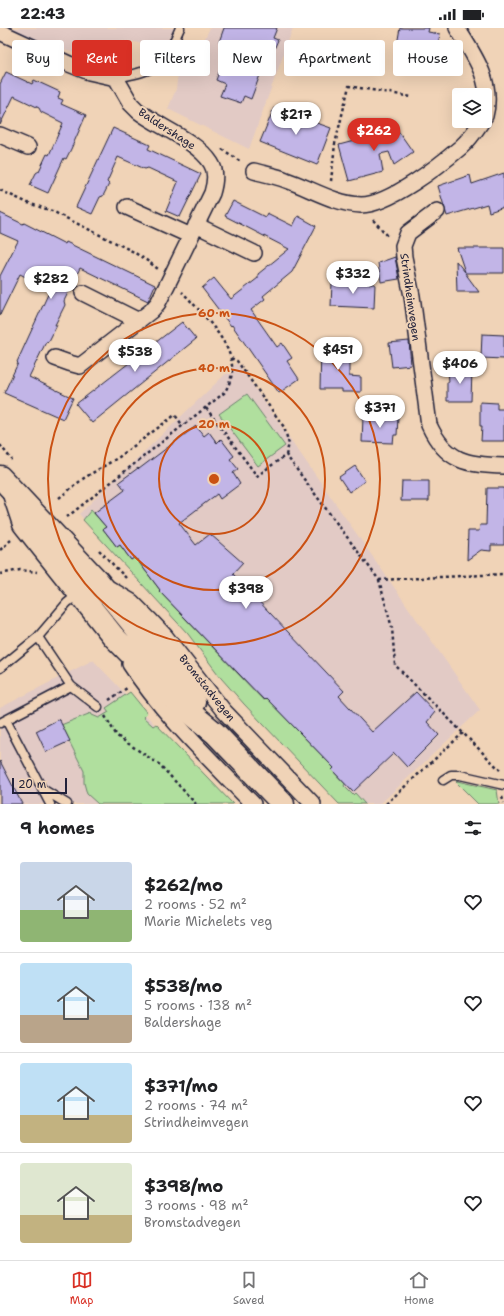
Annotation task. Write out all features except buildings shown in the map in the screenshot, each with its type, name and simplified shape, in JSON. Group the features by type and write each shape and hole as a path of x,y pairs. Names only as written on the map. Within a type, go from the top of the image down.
{"main road":[{"name":"Bromstadvegen","path":"6,484 24,524 88,586 175,676 215,733"},
{"name":"Bromstadvegen","path":"88,586 114,637 182,706 215,733 283,804"}],"street":[{"path":"457,28 471,49 487,88"},
{"path":"1,34 89,72 116,78"},
{"name":"Baldershage","path":"55,358 69,364 80,366 151,311 158,303 169,281 215,183 212,163 198,149 145,117 138,111 131,104 116,78"},
{"path":"254,171 286,180 329,198 362,205 373,203 388,197 412,183 462,146 478,128"},
{"path":"0,135 28,147"},
{"path":"127,207 254,253"},
{"name":"Strindheimvegen","path":"437,211 408,233 403,246 412,296 429,425 439,443 446,451 457,458 467,463 504,466"},
{"path":"83,294 139,321"},
{"name":"Bromstadvegen","path":"88,586 132,602 165,636 223,710 313,804"},
{"name":"Bromstadvegen","path":"114,637 143,684 168,715 253,804"}],"lane":[{"path":"116,78 145,71 158,65 167,54 180,28"},
{"path":"0,668 38,637 67,603 88,586"},
{"path":"38,637 71,686 98,707"},
{"path":"50,804 3,721 71,686"},
{"path":"442,780 451,775 460,775 504,785"},
{"path":"43,790 67,804"}],"path":[{"path":"329,198 334,144 349,86 412,97"},
{"path":"0,190 28,203 52,211 132,250 149,262 191,301 218,333 228,349 231,358 233,369 229,386 224,393 66,517"},
{"path":"362,205 366,214 389,236 403,246"},
{"path":"206,408 257,476 286,454 289,444 284,427 238,361 231,358"},
{"path":"59,498 84,478 119,456 175,415 183,426"},
{"path":"286,454 379,580 392,628 395,665 502,772"},
{"path":"0,550 15,536"},
{"path":"0,574 20,570 38,572"},
{"path":"379,580 504,574"},
{"path":"131,685 98,707 118,736 160,765 196,804"},
{"path":"386,804 463,733"}],"shaded area":[{"path":"10,28 174,28 168,40 140,40 140,43 132,42 132,40 72,40 72,52 64,50 64,40 35,40"},
{"path":"210,28 293,28 289,40 284,40 284,53 276,75 276,40 218,40 218,76 276,76 249,149 168,109 176,89 178,76 210,76 210,40 204,40"},
{"path":"237,363 480,710 380,804 351,804 79,514"},
{"path":"93,660 231,804 0,804 0,708"}],"green space":[{"path":"247,394 285,446 258,466 219,414"},
{"path":"91,510 106,527 103,529 117,547 120,545 131,560 135,557 160,590 159,591 263,700 266,698 334,768 332,770 345,784 344,786 353,795 355,793 365,804 339,804 244,704 221,678 188,634 83,520"},
{"path":"130,692 147,713 143,717 153,726 156,724 233,804 98,804 87,794 84,783 84,771 61,725 91,713 99,718 109,712 106,708"},
{"path":"456,782 497,790 499,804 478,804"}]}
